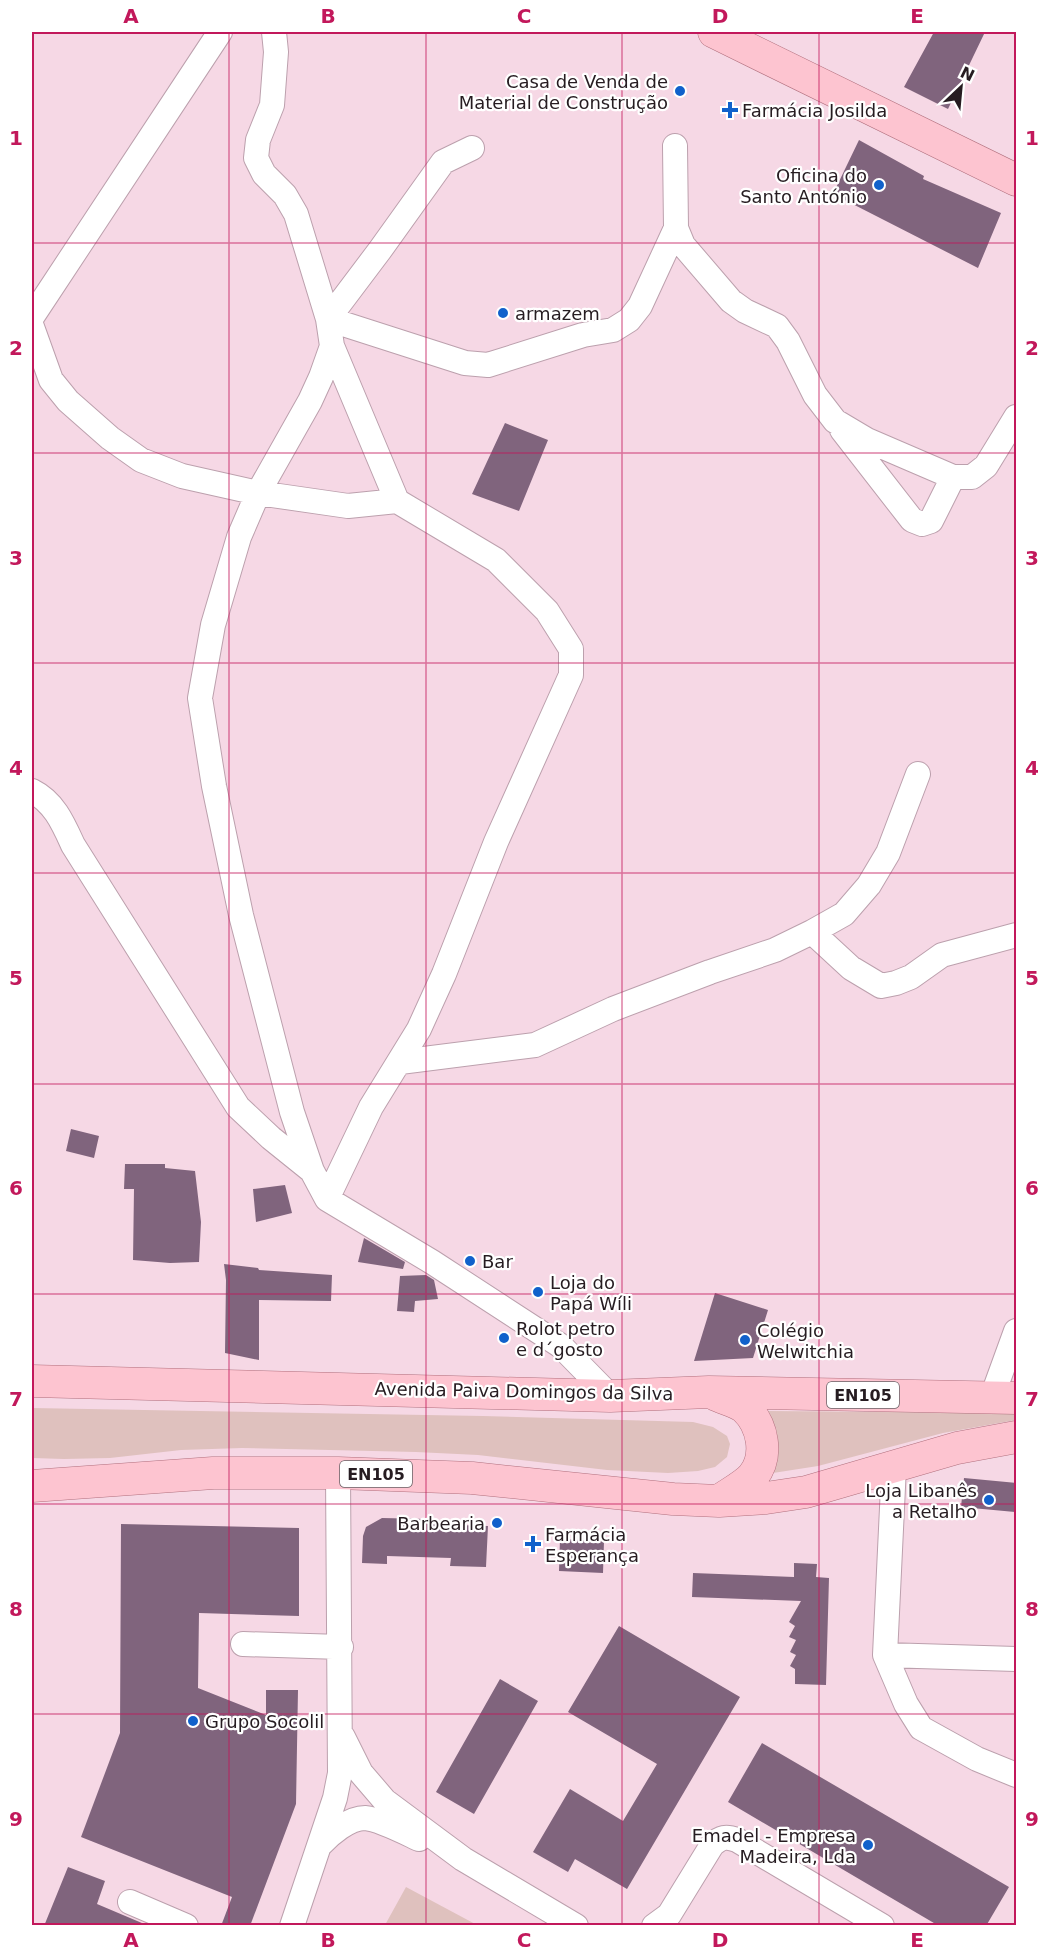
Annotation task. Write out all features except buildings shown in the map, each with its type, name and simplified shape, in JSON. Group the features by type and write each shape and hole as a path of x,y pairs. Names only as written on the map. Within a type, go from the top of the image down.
{"main road":[{"path":"722,33 1017,180"},
{"name":"Avenida Paiva Domingos da Silva","path":"32,1381 610,1396 709,1392 1004,1398"},
{"path":"709,1392 744,1407 756,1421 761,1436 762,1455 753,1476 719,1501"},
{"name":"EN105","path":"32,1485 213,1473 338,1473 472,1478 673,1499 719,1501 766,1498 806,1491 957,1448 1017,1437"}],"street":[{"path":"32,317 220,32"},
{"path":"274,32 276,52 272,105 258,140 256,158 264,174 285,195 296,214 328,319 332,345 397,501 496,560 547,611 571,649 571,675 496,842 444,974 419,1029 371,1107 327,1199"},
{"path":"675,146 676,228 683,245 731,302 777,326 788,341 815,395 912,520 922,524 931,521 953,477"},
{"path":"328,319 443,162 472,148"},
{"path":"328,319 444,357 465,363 488,365 583,335 614,330 629,320 640,306 676,228"},
{"path":"32,327 51,380 68,401 110,438 141,459 182,476 258,493 348,506 397,501"},
{"path":"332,345 310,401 258,493 239,537 213,625 200,698 214,786 241,915 292,1112 312,1171 327,1199 422,1256 561,1346 610,1396"},
{"path":"835,421 867,440 953,477 972,477 986,466 1017,417"},
{"path":"400,1062 535,1045 613,1009 775,950 812,932 844,914 869,885 888,853 918,774"},
{"path":"32,791 49,802 61,819 73,845 238,1107 271,1138 312,1171"},
{"path":"812,932 851,968 880,986 896,983 911,976 942,955 1017,935"},
{"path":"1004,1398 1017,1331"},
{"path":"894,1466 885,1655 906,1704 921,1728 977,1759 1017,1775"},
{"path":"292,1926 335,1798 340,1773 341,1647 338,1473"},
{"path":"243,1644 341,1647"},
{"path":"885,1655 1017,1659"},
{"path":"340,1730 361,1773 385,1801 463,1859 576,1926"},
{"path":"319,1845 335,1829 364,1818 393,1827 463,1859"},
{"path":"654,1926 669,1915 712,1845 727,1837 737,1840 882,1926"},
{"path":"130,1902 186,1926"}],"shaded area":[{"path":"32,1408 693,1422 713,1427 727,1436 730,1444 727,1457 715,1467 698,1471 668,1473 607,1470 478,1455 416,1452 242,1448 181,1450 110,1458 32,1458"},
{"path":"768,1411 1016,1413 1016,1420 943,1433 818,1466 773,1473 778,1441"},
{"path":"406,1887 477,1925 385,1925"}],"place":[{"name":"Casa de Venda de Material de Construção","path":"680,91"},
{"name":"Farmácia Josilda","path":"730,110"},
{"name":"Oficina do Santo António","path":"879,185"},
{"name":"armazem","path":"503,313"},
{"name":"Bar","path":"470,1261"},
{"name":"Loja do Papá Wíli","path":"538,1292"},
{"name":"Rolot petro e d´gosto","path":"504,1338"},
{"name":"Colégio Welwitchia","path":"745,1340"},
{"name":"Loja Libanês a Retalho","path":"989,1500"},
{"name":"Barbearia","path":"497,1523"},
{"name":"Farmácia Esperança","path":"533,1544"},
{"name":"Grupo Socolil","path":"193,1721"},
{"name":"Emadel - Empresa Madeira, Lda","path":"868,1845"}]}
